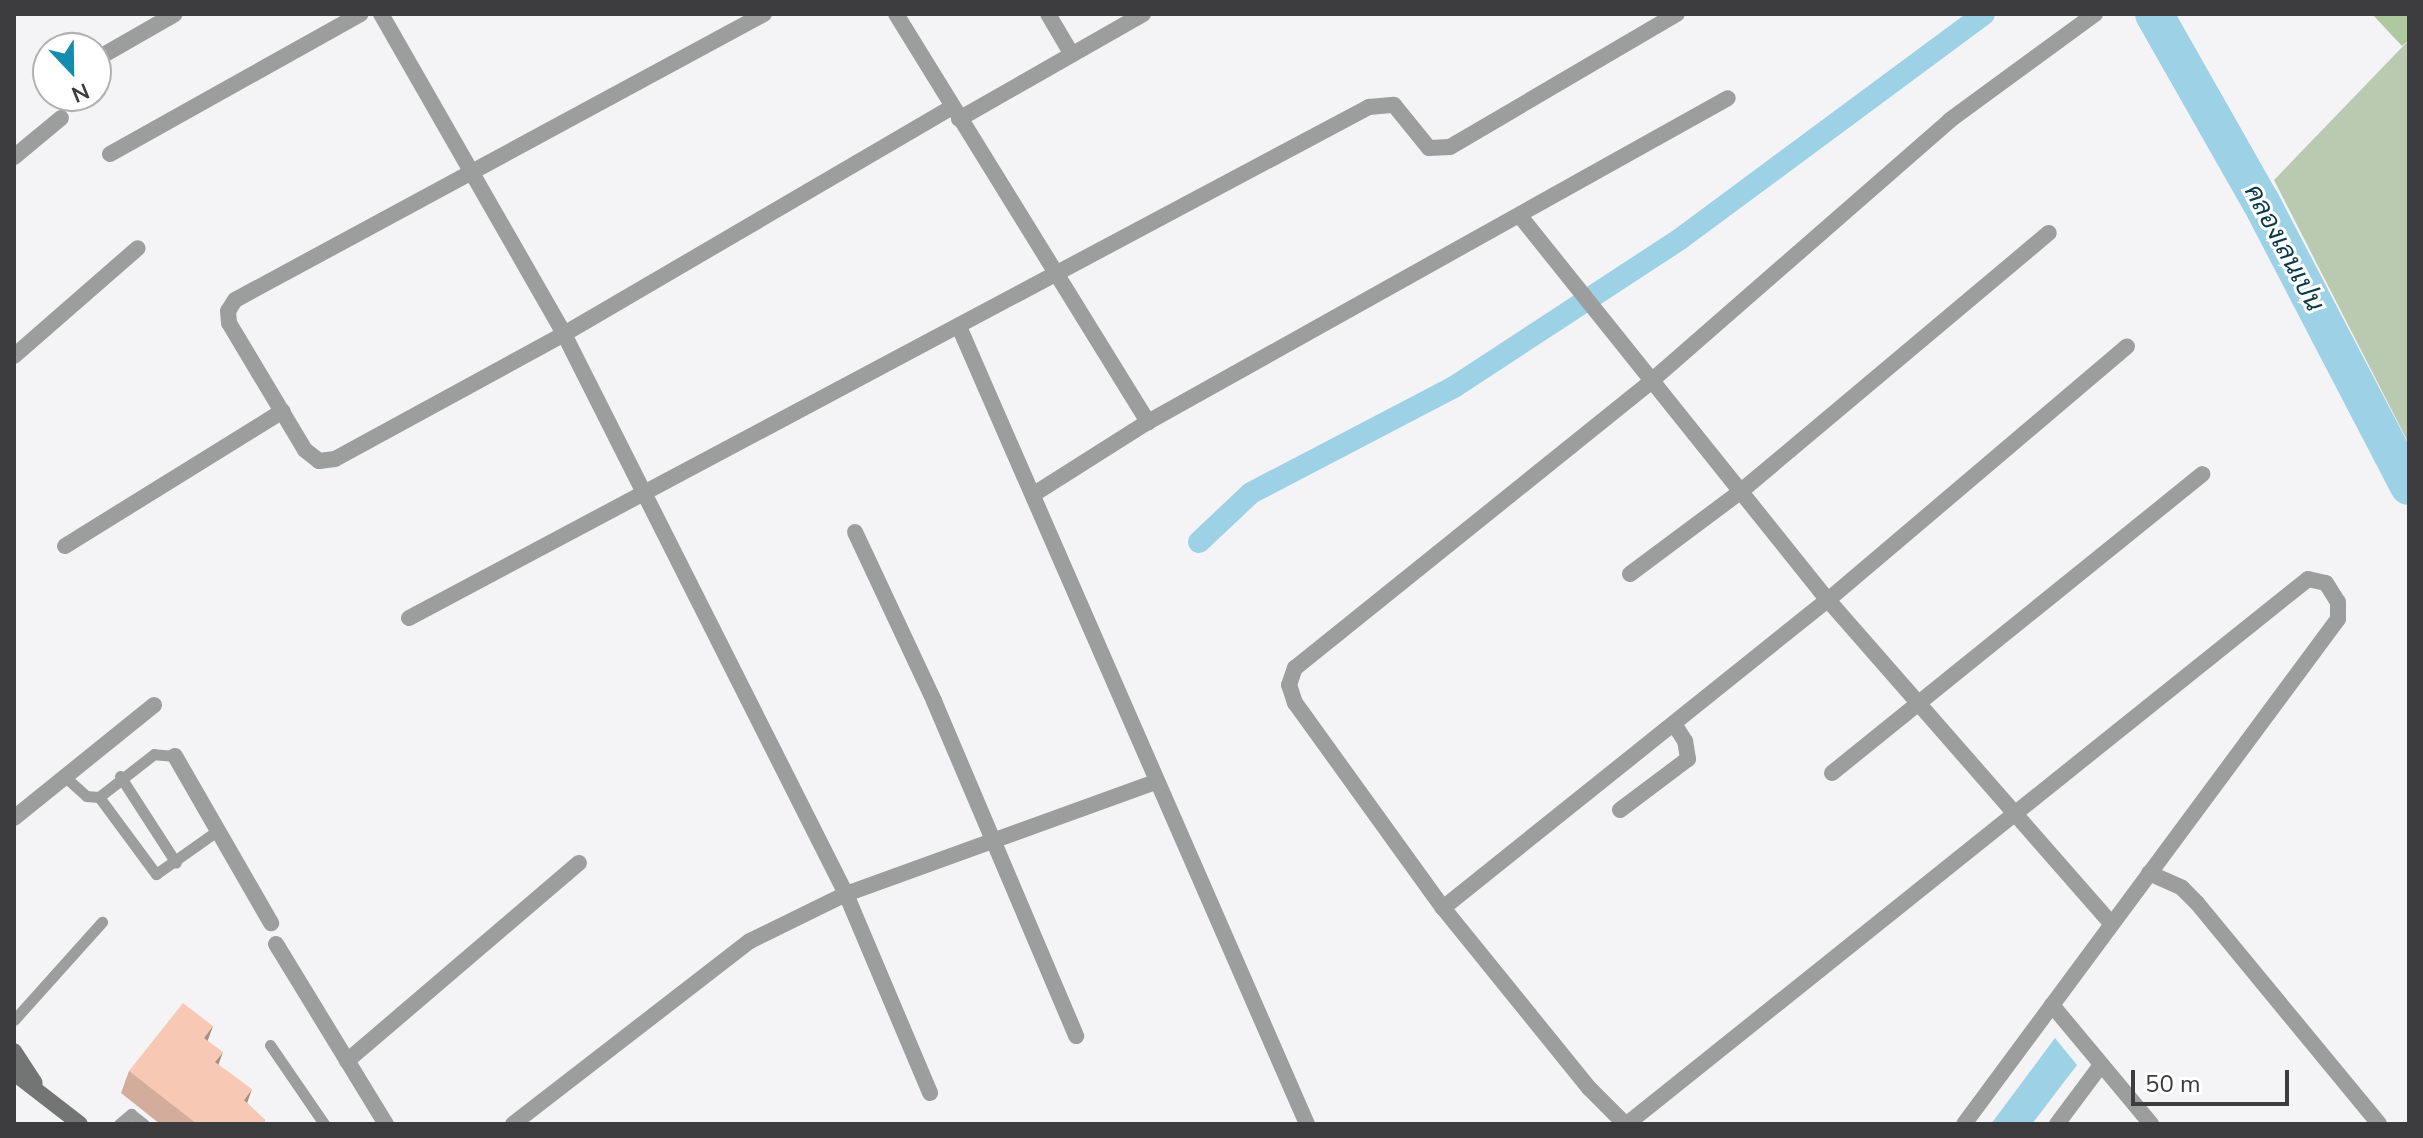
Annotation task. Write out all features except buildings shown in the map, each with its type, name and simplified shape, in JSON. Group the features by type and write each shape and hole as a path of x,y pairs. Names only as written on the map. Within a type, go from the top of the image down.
{"main road":[{"path":"14,1051 43,1096"},
{"path":"14,1073 80,1124"}],"street":[{"path":"112,50 175,14"},
{"path":"110,154 360,14"},
{"path":"381,14 470,175 564,334 639,491 846,894 930,1093"},
{"path":"764,14 235,300 228,311 229,323 305,450 319,461 335,459 956,113 1143,14"},
{"path":"896,14 1053,274 1148,422"},
{"path":"1048,14 1071,53"},
{"path":"409,618 639,491 960,329 1053,274 1383,103 1394,105 1429,148 1450,147 1677,14"},
{"path":"1964,1124 2338,619 2338,602 2318,578 2308,579 1626,1124 1589,1088 1443,908 1295,703 1289,685 1295,668 1649,383 1950,120 2095,14"},
{"path":"1034,494 1148,422 1728,98"},
{"path":"14,157 61,118"},
{"path":"1520,216 1649,383 1828,600 2014,816 2111,923"},
{"path":"1630,574 1740,492 2049,233"},
{"path":"14,356 138,248"},
{"path":"960,329 1034,494 1155,782 1307,1124"},
{"path":"1443,908 1828,600 2127,346"},
{"path":"65,546 283,411"},
{"path":"1832,773 1921,705 2202,474"},
{"path":"855,532 995,840 1076,1036"},
{"path":"14,818 63,775 154,705"},
{"path":"1620,810 1688,759 1685,741 1674,724"},
{"path":"175,756 271,923"},
{"path":"513,1124 750,941 846,894 1155,782"},
{"path":"347,1061 579,863"},
{"path":"2149,873 2182,888 2197,903 2379,1124"},
{"path":"276,944 386,1124"},
{"path":"2052,1005 2151,1124"},
{"path":"2057,1124 2101,1065"}],"lane":[{"path":"63,775 86,796 99,797 120,776 154,754 175,756"},
{"path":"120,776 176,863"},
{"path":"99,797 149,871 162,873 217,831"},
{"path":"14,1020 102,922"},
{"path":"270,1045 324,1124"},
{"path":"119,1124 131,1114 144,1124"}],"green space":[{"path":"2372,14 2409,14 2409,40 2402,46"},
{"path":"2409,40 2409,444 2274,180"}],"water":[{"path":"2055,1038 2077,1065 2032,1124 1991,1124"}],"waterway":[{"path":"1199,542 1251,493 1454,387 1680,239 1984,14"},
{"name":"คลองเลนเปน","path":"2154,14 2261,202 2409,486"}]}
